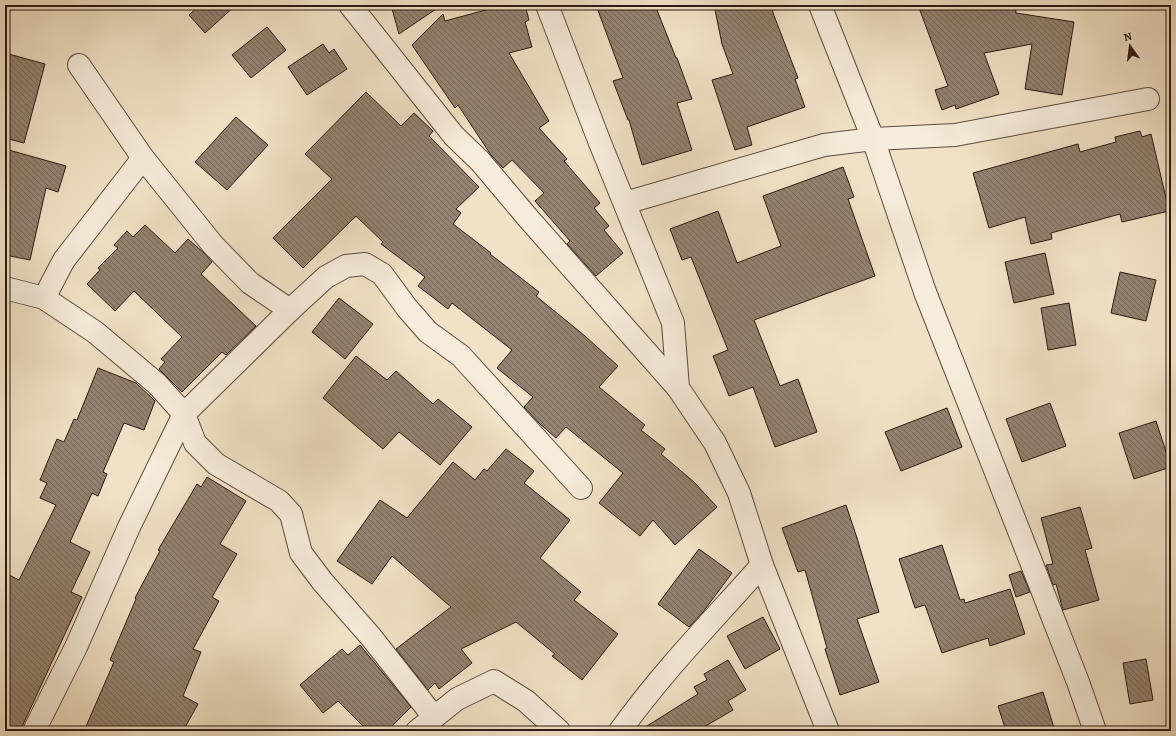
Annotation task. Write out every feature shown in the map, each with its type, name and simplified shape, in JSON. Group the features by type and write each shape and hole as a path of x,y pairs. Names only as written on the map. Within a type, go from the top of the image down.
{"street":[{"path":"350,5 454,136 480,161 528,218 678,388 715,443 739,493 762,565 828,731"},
{"path":"547,5 600,143 673,323 678,388"},
{"path":"820,5 873,140 925,292 1078,682 1095,731"},
{"path":"79,65 143,158 213,245 250,283 290,310"},
{"path":"625,203 824,145 873,140 954,135 1148,99"},
{"path":"44,298 64,260 143,158"},
{"path":"34,731 76,647 129,527 184,414 290,310 326,277 346,266 365,264 382,274 407,308 428,332 461,356 581,488"},
{"path":"5,288 44,298 95,332 158,384 184,414 195,442 216,464 279,501 291,514 301,553 322,581 371,637 434,717"},
{"path":"620,731 638,705 762,565"},
{"path":"416,731 457,699 494,681 526,701 559,731"}],"building":[{"path":"200,5 236,5 205,33 189,15"},
{"path":"391,5 442,5 399,34"},
{"path":"504,5 525,5 529,20 525,22 532,47 509,53 549,121 539,128 567,159 564,161 600,203 594,208 609,226 604,230 623,253 596,276 567,244 570,241 535,201 544,193 512,160 503,168 491,155 458,105 455,108 412,45 443,14 445,21"},
{"path":"596,5 655,5 692,99 677,103 692,150 642,165 629,120 613,81 623,78"},
{"path":"714,5 772,5 773,13 798,78 795,79 805,107 747,127 752,145 735,150 712,80 733,74 722,44"},
{"path":"918,5 1015,5 1016,13 1074,22 1062,95 1025,89 1032,44 984,53 999,94 956,109 955,105 942,110 935,90 948,86"},
{"path":"267,27 286,50 251,78 232,55"},
{"path":"323,44 329,53 334,49 347,69 307,95 288,67"},
{"path":"5,53 45,64 24,143 5,138"},
{"path":"366,92 401,126 414,113 433,131 429,136 479,187 456,209 461,213 453,224 539,292 536,296 585,336 618,366 599,387 645,425 641,430 665,449 661,454 694,482 717,507 675,545 653,520 640,536 599,503 623,473 566,427 556,438 540,424 524,407 533,397 497,368 512,350 452,303 448,309 418,286 425,277 381,244 383,242 356,216 303,268 273,238 332,179 305,154"},
{"path":"236,117 268,145 227,190 195,162"},
{"path":"1140,131 1142,137 1151,134 1169,211 1122,222 1120,214 1051,233 1052,239 1031,244 1025,217 989,228 973,173 1078,144 1080,152 1116,142 1115,137"},
{"path":"5,149 66,166 58,192 46,188 30,260 5,255"},
{"path":"843,167 854,197 848,199 875,276 754,320 780,386 798,379 817,432 775,447 753,387 729,396 713,356 728,350 691,257 682,260 670,229 718,211 737,263 781,246 763,196"},
{"path":"145,225 175,253 188,239 204,253 212,262 201,274 256,326 226,355 222,352 182,392 159,369 165,362 161,359 182,337 134,291 115,311 87,284 100,270 98,268 118,248 114,245 127,231 133,237"},
{"path":"1045,253 1054,294 1014,303 1005,262"},
{"path":"1120,272 1156,280 1146,321 1111,313"},
{"path":"339,298 373,324 345,359 312,332"},
{"path":"1069,303 1076,345 1048,350 1041,308"},
{"path":"356,356 387,380 396,371 433,404 438,399 472,427 440,465 399,432 383,449 323,398"},
{"path":"98,368 136,383 155,401 144,430 124,423 103,472 107,474 98,496 92,493 70,542 90,552 71,592 82,597 20,731 5,724 5,573 19,580 56,505 40,498 47,483 40,480 57,439 64,442 74,419 77,420"},
{"path":"1050,403 1066,446 1022,462 1006,419"},
{"path":"947,408 962,447 901,471 885,432"},
{"path":"1156,421 1171,467 1134,479 1119,433"},
{"path":"506,449 534,471 524,483 570,520 540,558 581,592 574,600 618,634 582,680 552,656 555,654 516,622 461,649 472,663 439,689 435,683 428,690 396,649 451,607 392,556 372,584 337,561 380,500 407,518 453,462 475,480 484,469 487,471"},
{"path":"207,477 246,501 220,544 237,554 212,597 219,601 193,649 201,652 183,696 198,704 183,731 84,731 114,662 110,660 136,599 135,598 160,551 158,550 197,484 201,487"},
{"path":"846,505 879,612 857,619 879,682 840,695 825,649 827,648 805,570 798,572 782,528"},
{"path":"1080,507 1092,548 1085,550 1099,600 1063,610 1056,584 1053,585 1046,565 1053,564 1041,518"},
{"path":"942,545 960,600 964,599 965,603 1010,589 1025,634 990,646 988,638 942,653 925,605 915,608 899,559"},
{"path":"699,549 732,573 703,612 689,627 658,604"},
{"path":"1021,571 1030,592 1016,597 1009,575"},
{"path":"763,617 780,649 745,669 727,636"},
{"path":"360,645 411,707 387,731 368,731 338,701 323,713 300,685 342,649 348,655"},
{"path":"1146,659 1153,700 1130,704 1123,663"},
{"path":"728,660 746,690 728,701 733,710 697,731 639,731 698,694 694,687 707,680 704,674"},
{"path":"1043,692 1055,731 1006,731 998,706"}]}
